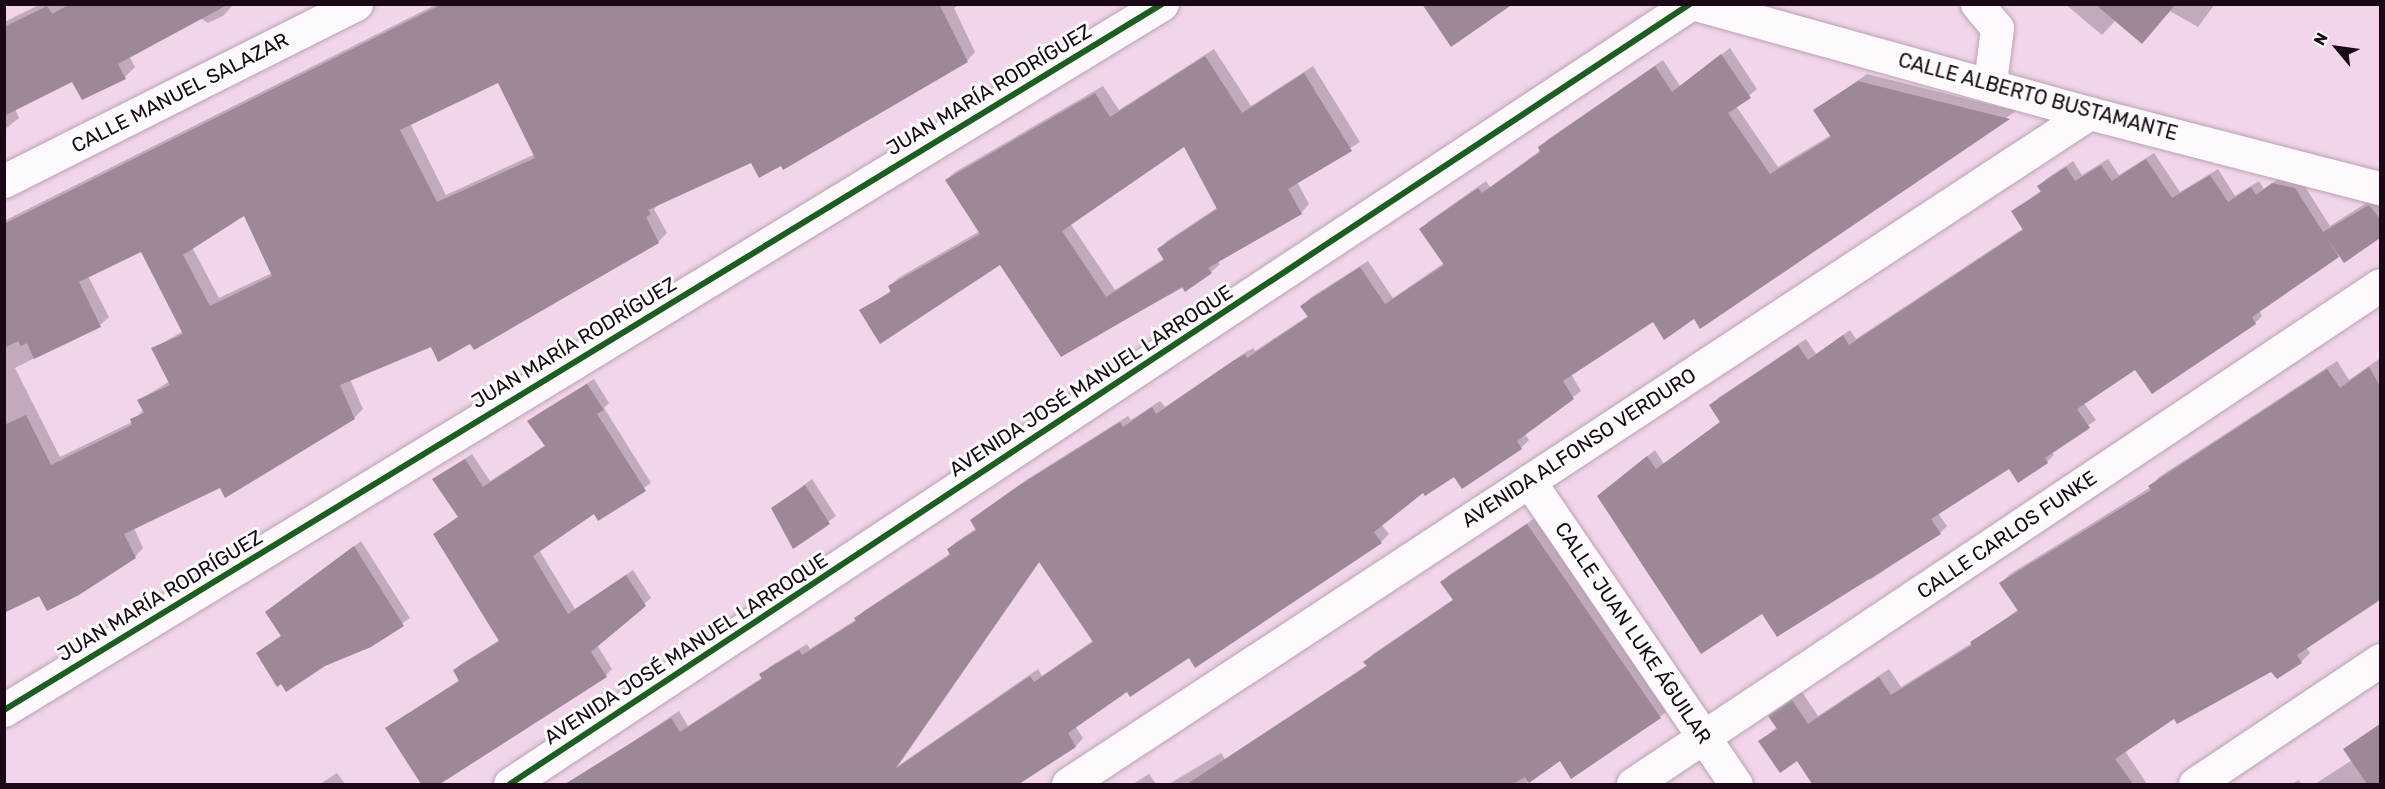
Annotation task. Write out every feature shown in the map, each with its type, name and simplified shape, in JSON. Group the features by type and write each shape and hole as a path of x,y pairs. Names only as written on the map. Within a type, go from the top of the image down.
{"street":[{"name":"CALLE MANUEL SALAZAR","path":"4,181 356,4"},
{"name":"JUAN MARÍA RODRÍGUEZ","path":"4,710 1162,4"},
{"name":"AVENIDA JOSÉ MANUEL LARROQUE","path":"525,780 1690,4"},
{"name":"CALLE ALBERTO BUSTAMANTE","path":"1696,4 1990,83 2089,113 2380,188"},
{"path":"1977,4 1997,28 1990,83"},
{"name":"AVENIDA ALFONSO VERDURO","path":"1068,784 2089,113"},
{"name":"CALLE CARLOS FUNKE","path":"1633,784 2380,285"},
{"name":"CALLE JUAN LUKE ÁGUILAR","path":"1529,481 1736,784"},
{"path":"2194,784 2380,660"}],"building":[{"path":"70,4 229,4 118,64 126,79 82,100 72,82 4,116 4,27 47,6 52,14"},
{"path":"442,4 939,4 968,62 783,170 781,166 759,178 751,163 648,210 651,214 646,217 659,243 474,350 470,344 438,362 431,347 340,385 355,419 225,498 220,488 124,534 136,558 79,595 47,611 39,596 4,613 4,425 26,415 51,465 132,425 130,419 144,413 137,400 170,385 151,348 183,334 141,252 79,282 101,327 34,359 27,343 21,346 18,341 4,348 4,224","holes":["498,83 535,158 437,202 400,130","244,216 272,276 210,306 183,255"]},
{"path":"1422,4 1513,4 1451,47"},
{"path":"2095,4 2176,4 2142,44"},
{"path":"1721,54 1751,98 1728,113 1770,174 1831,137 1813,110 1858,81 2010,119 1700,329 1694,319 1664,340 1653,322 1563,381 1574,399 1517,441 1522,449 1462,489 1454,477 1425,496 1423,493 1374,532 1382,543 1195,668 1189,658 1130,697 1127,692 1068,733 1076,747 1019,784 565,784 671,718 680,732 762,679 759,674 799,650 802,655 856,621 854,618 950,555 947,549 976,530 970,520 1017,487 1120,422 1123,427 1152,407 1156,414 1233,361 1245,354 1247,358 1308,317 1300,306 1360,267 1385,304 1444,265 1419,229 1478,188 1482,193 1540,152 1538,147 1655,66 1672,92","holes":["1039,562 1093,642 1034,682 1030,676 895,769"]},
{"path":"1205,56 1242,113 1304,73 1352,151 1288,189 1302,214 1208,268 1212,273 1185,292 1182,287 1061,357 1000,265 880,344 859,310 891,292 888,286 980,234 945,180 1095,93 1110,117","holes":["1184,147 1217,209 1157,249 1164,260 1106,297 1062,231"]},
{"path":"2146,159 2172,198 2210,175 2228,202 2251,187 2256,195 2272,183 2295,188 2323,232 2369,205 2380,219 2380,238 2344,263 2326,237 2339,257 2252,317 2256,324 2152,394 2135,370 2077,409 2090,428 2045,458 2048,463 2018,483 2009,469 1931,519 1941,534 1777,637 1762,614 1701,654 1597,496 1647,456 1656,469 1720,422 1709,405 1798,345 1808,360 1843,335 1849,345 2023,230 2011,211 2041,192 2037,186 2066,167 2075,181 2101,165 2112,181"},
{"path":"2369,367 2380,386 2380,600 2297,655 2302,663 2277,679 2271,672 2177,724 2174,719 2115,759 2133,784 1812,784 1797,761 1780,773 1758,741 1777,729 1768,716 1792,700 1808,724 1879,677 1891,695 1972,645 1970,642 2018,611 1999,583 2151,490 2148,486 2327,369 2340,388"},
{"path":"587,384 604,410 597,414 646,491 598,521 594,514 533,556 568,614 626,575 646,606 591,652 607,677 440,784 421,784 385,728 459,681 453,670 499,641 433,534 458,517 432,479 465,459 483,487 545,446 527,421"},
{"path":"805,485 830,524 793,549 771,508"},
{"path":"1527,524 1661,718 1571,779 1560,761 1529,783 1525,777 1513,784 1187,784 1367,666 1363,662 1453,600 1440,582"},
{"path":"354,546 404,626 371,647 325,666 286,692 281,684 277,687 256,653 281,636 265,612"},
{"path":"2380,724 2380,784 2367,784 2343,749"}],"cycle path":[{"path":"4,710 1162,4"},
{"path":"510,784 1690,4"}]}
